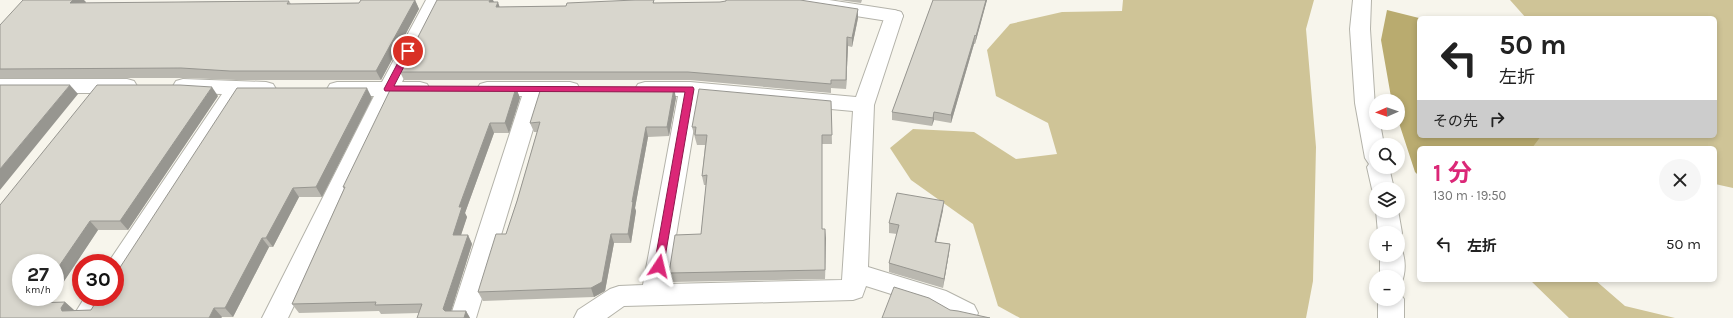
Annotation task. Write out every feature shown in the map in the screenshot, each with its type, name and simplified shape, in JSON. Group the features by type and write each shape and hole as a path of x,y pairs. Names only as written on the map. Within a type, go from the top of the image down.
{"street":[{"path":"275,318 388,89 435,0"},
{"path":"587,318 619,296 853,290 864,105 894,16 792,0"},
{"path":"1362,0 1360,29 1364,103 1372,138"},
{"path":"0,86 142,86"},
{"path":"83,104 98,86"},
{"path":"165,86 282,89"},
{"path":"124,259 236,89"},
{"path":"320,89 442,89"},
{"path":"466,89 587,89"},
{"path":"463,318 535,89"},
{"path":"624,89 690,89 864,105"},
{"path":"654,295 690,89"},
{"path":"855,273 937,298 965,313 963,318"},
{"path":"86,318 93,306"},
{"path":"1391,306 1391,318"}],"shaded area":[{"path":"1123,0 1314,0 1306,29 1316,147 1313,281 1306,318 1020,318 998,306 973,224 911,180 890,148 913,129 974,132 1016,159 1057,154 1048,123 996,96 987,50 1010,24 1062,12 1122,11"},
{"path":"1510,0 1733,0 1733,188 1717,184 1717,146 1510,146 1516,138 1717,138 1717,16 1524,16"},
{"path":"1387,10 1417,18 1417,138 1540,138 1534,146 1417,146 1417,174 1415,172 1401,130 1405,130 1405,94 1390,94 1381,40"},
{"path":"1532,282 1597,282 1625,306 1675,318 1569,318"}],"building":[{"path":"23,0 73,0 70,3 289,1 287,4 359,3 361,0 415,0 376,71 230,71 181,68 0,69 0,25"},
{"path":"437,0 490,0 489,2 498,2 496,7 566,6 567,3 635,0 654,0 653,3 720,2 726,0 800,0 858,9 852,38 847,37 846,80 831,80 831,84 688,72 400,72"},
{"path":"933,0 986,0 951,115 934,112 933,118 892,112"},
{"path":"0,85 70,85 0,169"},
{"path":"97,85 180,85 212,87 120,221 90,221 64,259 64,254 12,254 12,306 62,306 62,311 91,310 93,306 124,306 124,261 237,88 367,88 316,187 293,188 266,238 262,238 225,308 214,308 209,318 0,318 0,205"},
{"path":"391,88 516,88 505,123 490,123 459,207 462,207 453,235 468,235 443,309 445,311 466,311 464,318 417,318 422,304 375,305 376,302 292,304 345,187 343,187"},
{"path":"541,88 674,88 667,127 646,127 632,202 628,234 611,234 602,282 591,288 478,292 496,234 506,234 517,201 540,122 530,123"},
{"path":"699,89 831,101 832,135 822,135 822,229 825,229 825,270 669,273 675,235 701,234 707,175 702,176 707,135 695,135 696,127 692,127"},
{"path":"897,193 944,201 935,242 950,244 944,279 889,263 899,225 889,223"},
{"path":"894,287 929,298 950,310 990,318 882,318"}],"route":[{"path":"408,51 388,89 690,89 659,266"}]}
